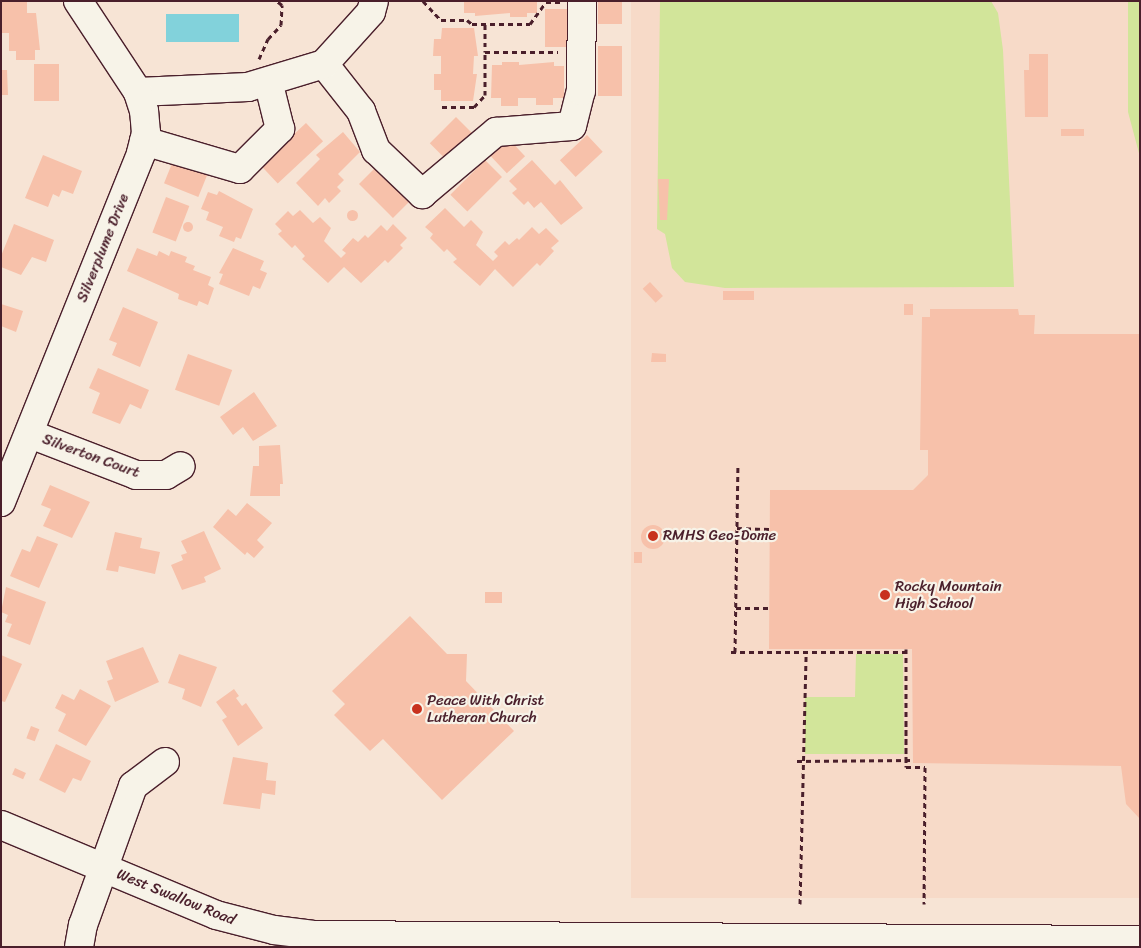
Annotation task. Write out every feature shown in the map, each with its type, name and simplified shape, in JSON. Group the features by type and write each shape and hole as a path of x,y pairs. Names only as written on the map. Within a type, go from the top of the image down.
{"street":[{"name":"Silverplume Drive","path":"1,502 30,434 144,141 144,110 138,92 78,1"},
{"path":"138,92 248,87 262,72 324,64 371,12 374,1"},
{"path":"324,64 361,111 376,150 422,194 496,132 572,126 581,91 582,2"},
{"path":"144,141 240,170 280,129 262,72"},
{"name":"Silverton Court","path":"30,434 136,475 166,474 181,466"},
{"path":"79,947 83,925 133,786 165,762"},
{"name":"West Swallow Road","path":"1,825 216,915 312,941 1140,940"}],"path":[{"path":"262,72 268,39 281,25 282,5 277,1"},
{"path":"423,1 441,20 485,24 530,24 546,2 582,2"},
{"path":"442,107 474,107 484,95 485,24"},
{"path":"485,52 581,52"},
{"path":"738,465 736,608 733,652 906,651 906,767 925,767 924,904"},
{"path":"737,528 770,528"},
{"path":"736,608 770,608"},
{"path":"800,904 806,652"},
{"path":"797,761 913,760"}],"shaded area":[{"name":"Rocky Mountain High School","path":"631,1 1140,1 1140,898 631,898"}],"green space":[{"path":"660,1 991,1 998,13 1003,50 1014,287 725,288 685,282 672,268 665,234 657,229"},
{"path":"1128,1 1140,1 1140,157 1128,112"},
{"path":"856,654 903,654 904,754 805,754 805,697 855,697"}],"water":[{"path":"166,14 239,14 239,42 166,42"}],"building":[{"path":"1,1 27,2 27,13 36,13 40,50 35,50 35,60 16,60 16,51 9,51 9,33 1,33"},
{"path":"464,1 537,1 537,13 527,13 527,17 510,17 510,13 475,16 475,13 464,13"},
{"path":"598,1 622,1 622,24 598,24"},
{"path":"545,9 570,9 570,47 545,47"},
{"path":"442,28 474,28 478,56 474,56 473,74 477,74 473,101 441,101 441,90 434,90 434,74 441,74 441,56 433,56 434,39 441,39"},
{"path":"598,46 622,46 622,96 598,96"},
{"path":"1029,54 1048,54 1048,117 1025,117 1024,70 1029,70"},
{"path":"502,62 519,62 519,65 554,62 554,66 564,66 564,98 553,98 553,105 536,105 536,98 518,98 518,106 501,106 501,98 491,98 492,65 502,65"},
{"path":"34,64 59,64 59,101 34,101"},
{"path":"1,70 7,70 8,95 1,95"},
{"path":"456,117 473,134 447,160 430,143"},
{"path":"306,123 323,141 278,184 261,165"},
{"path":"1061,129 1084,129 1084,136 1061,136"},
{"path":"343,132 360,152 338,174 344,180 337,187 341,191 329,203 325,198 318,206 296,183 320,159 316,155"},
{"path":"587,135 603,152 576,177 560,160"},
{"path":"508,138 525,156 507,173 490,155"},
{"path":"43,155 82,171 73,194 62,190 59,197 53,194 48,207 25,198"},
{"path":"485,160 502,177 467,212 450,195"},
{"path":"532,160 555,185 560,180 583,208 561,225 541,202 534,208 528,201 524,205 512,193 517,189 509,181"},
{"path":"173,161 207,175 198,197 164,183"},
{"path":"376,167 410,201 393,218 359,184"},
{"path":"658,179 669,179 667,220 660,220"},
{"path":"219,191 253,209 241,239 236,237 234,242 219,236 223,227 206,220 209,212 201,209 208,192 217,195"},
{"path":"166,197 189,206 176,241 152,232"},
{"path":"445,208 464,227 471,220 483,232 476,245 493,261 498,256 494,252 505,241 509,245 517,238 519,240 532,227 539,234 546,228 559,241 551,248 554,251 540,266 537,263 513,287 495,269 480,286 453,262 457,259 447,249 444,252 430,238 433,234 425,227"},
{"path":"352,209 358,215 352,221 346,215"},
{"path":"300,210 313,223 320,217 331,228 324,241 341,258 346,253 342,250 353,238 358,242 365,235 368,238 381,225 387,231 393,224 407,238 400,245 403,248 388,263 385,260 361,283 344,267 328,283 302,259 305,256 295,245 292,248 278,234 282,231 275,224 288,211 293,216"},
{"path":"186,222 190,222 193,227 190,232 186,232 183,229 183,225"},
{"path":"14,224 54,240 46,262 32,257 21,275 1,267 1,256"},
{"path":"137,248 157,256 159,251 169,256 171,251 187,257 185,262 195,266 193,270 211,277 208,285 214,288 208,305 199,301 197,306 178,299 179,294 127,271"},
{"path":"233,248 264,261 260,270 267,273 260,289 253,286 249,296 219,284 223,274 219,273"},
{"path":"650,282 663,296 656,303 643,289"},
{"path":"723,291 754,291 754,300 723,300"},
{"path":"1,304 23,311 16,332 1,326"},
{"path":"904,304 913,304 913,315 904,315"},
{"path":"123,307 158,322 140,367 112,355 117,343 109,340"},
{"path":"930,309 1018,309 1019,315 1035,315 1034,334 1140,334 1140,819 1126,804 1121,766 913,763 912,649 769,649 770,490 913,490 928,475 928,450 920,450 922,317 930,317"},
{"path":"652,353 666,354 666,362 651,362"},
{"path":"188,354 232,370 219,406 175,390"},
{"path":"98,368 149,390 141,409 130,404 120,424 92,413 100,393 89,388"},
{"path":"254,392 277,426 253,441 243,427 233,435 220,417"},
{"path":"280,445 283,484 280,484 280,496 250,496 253,466 259,466 259,446"},
{"path":"50,485 90,502 72,538 43,526 51,509 41,505"},
{"path":"247,503 272,523 257,540 264,547 254,558 247,552 245,555 213,527 228,509 236,516"},
{"name":"RMHS Geo-Dome","path":"653,525 662,528 665,537 662,546 653,549 644,546 641,537 644,528"},
{"path":"204,531 221,569 204,577 206,582 182,590 171,565 183,560 181,555 187,553 181,541"},
{"path":"115,532 142,538 140,548 160,552 155,574 119,566 118,572 106,570"},
{"path":"37,536 58,544 39,588 10,576 22,549 30,552"},
{"path":"634,552 642,552 642,563 634,563"},
{"path":"6,587 46,602 30,645 7,636 12,624 5,622 8,615 1,612"},
{"path":"485,592 502,592 502,603 485,603"},
{"name":"Peace With Christ Lutheran Church","path":"410,616 447,654 467,654 466,681 514,731 442,800 383,739 370,751 334,715 345,704 332,691"},
{"path":"143,647 159,682 115,702 107,681 113,679 106,661"},
{"path":"179,654 217,667 201,707 182,699 185,689 168,683"},
{"path":"1,655 22,664 5,702 1,701"},
{"path":"80,689 111,706 86,746 58,731 66,714 55,708 62,694 74,700"},
{"path":"234,689 239,696 236,698 242,706 246,703 263,728 238,746 222,720 227,717 216,702"},
{"path":"31,726 39,729 35,741 26,738"},
{"path":"56,744 91,761 81,781 73,778 65,793 39,780"},
{"path":"233,757 268,763 266,780 276,781 275,795 262,793 260,809 223,804"},
{"path":"15,768 26,773 23,779 12,774"}],"place":[{"name":"RMHS Geo-Dome","path":"653,536"},
{"name":"Rocky Mountain High School","path":"885,595"},
{"name":"Peace With Christ Lutheran Church","path":"417,709"}]}
